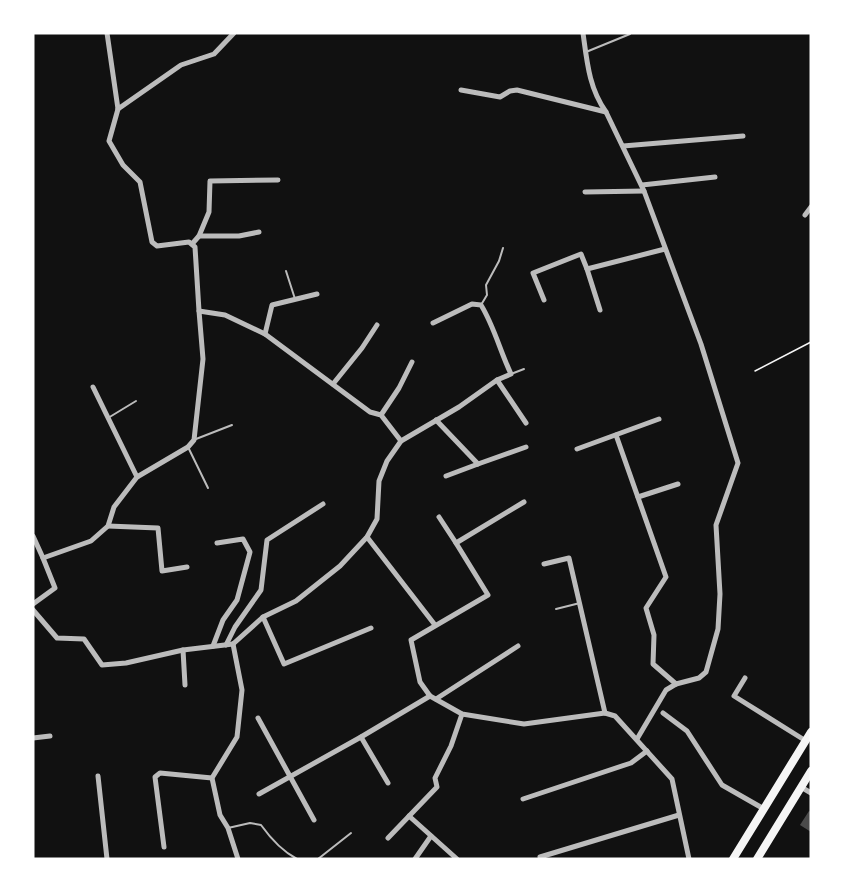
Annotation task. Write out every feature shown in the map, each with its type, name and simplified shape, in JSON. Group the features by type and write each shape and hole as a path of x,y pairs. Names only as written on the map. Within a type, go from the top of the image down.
{"main road":[{"path":"734,859 811,732"},
{"path":"757,859 811,771"}],"street":[{"path":"43,558 91,541 108,526 114,507 137,477 189,447 194,440 203,359 195,247 189,242 157,246 152,242 140,182 123,165 110,141 118,109 107,33"},
{"path":"118,109 181,65 214,54 234,33"},
{"path":"583,33 588,74 598,101 606,112 643,188 712,377 738,463 716,525 720,594 718,629 706,672 699,678 676,684 666,690 637,739"},
{"path":"461,90 500,97 517,90 606,112"},
{"path":"623,146 743,136"},
{"path":"585,192 643,188 715,177"},
{"path":"192,244 199,236 208,212 210,181 278,180"},
{"path":"806,215 811,207"},
{"path":"199,236 239,236 260,231"},
{"path":"587,269 665,249"},
{"path":"544,300 533,273 581,254 600,310"},
{"path":"265,334 272,305 316,294"},
{"path":"33,610 57,638 84,639 102,665 126,663 183,650 233,644 263,617 296,601 340,566 367,537 377,519 379,482 387,461 401,441 497,380 511,374 488,316 481,305 472,304 433,323"},
{"path":"199,311 225,315 265,334 370,412 381,415 401,441"},
{"path":"333,384 377,325"},
{"path":"381,415 399,388 412,362"},
{"path":"497,380 526,423"},
{"path":"93,387 137,477"},
{"path":"577,449 659,419"},
{"path":"436,420 478,464"},
{"path":"616,435 666,577 646,608 654,635 653,664 676,684"},
{"path":"446,476 526,447"},
{"path":"638,497 678,484"},
{"path":"456,543 524,502"},
{"path":"226,645 234,627 261,590 267,540 323,504"},
{"path":"439,517 488,595 411,640 420,682 433,697 462,714 524,724 605,713 615,716 672,779 689,859"},
{"path":"108,526 158,528 162,571 187,567"},
{"path":"33,536 55,588 33,604"},
{"path":"367,537 435,625"},
{"path":"213,646 222,620 237,600 250,552 243,539 217,543"},
{"path":"544,564 569,558 605,713"},
{"path":"263,617 284,664 371,628"},
{"path":"233,644 242,690 237,737 212,778 220,815 228,828 238,859"},
{"path":"259,794 433,697 518,646"},
{"path":"183,650 185,685"},
{"path":"745,678 734,696 806,741"},
{"path":"663,713 687,731 722,785 764,809"},
{"path":"388,838 437,787 435,778 451,746 462,714"},
{"path":"258,718 314,820"},
{"path":"33,738 50,736"},
{"path":"361,737 388,783"},
{"path":"523,799 631,763 647,750"},
{"path":"164,847 155,777 160,773 212,778"},
{"path":"98,776 107,859"},
{"path":"801,787 811,793"},
{"path":"540,856 679,815"},
{"path":"409,816 458,859"},
{"path":"415,859 431,836"}],"lane":[{"path":"586,52 630,34"},
{"path":"481,305 487,295 486,285 503,248"},
{"path":"286,271 295,299"},
{"path":"511,374 524,369"},
{"path":"108,418 136,401"},
{"path":"194,440 232,425"},
{"path":"189,447 208,488"},
{"path":"556,609 580,603"},
{"path":"228,828 250,823 261,825 288,855 297,859"},
{"path":"318,859 351,833"}],"path":[{"path":"755,371 811,342"}],"building":[{"path":"809,811 811,812 811,832 800,825"}]}
